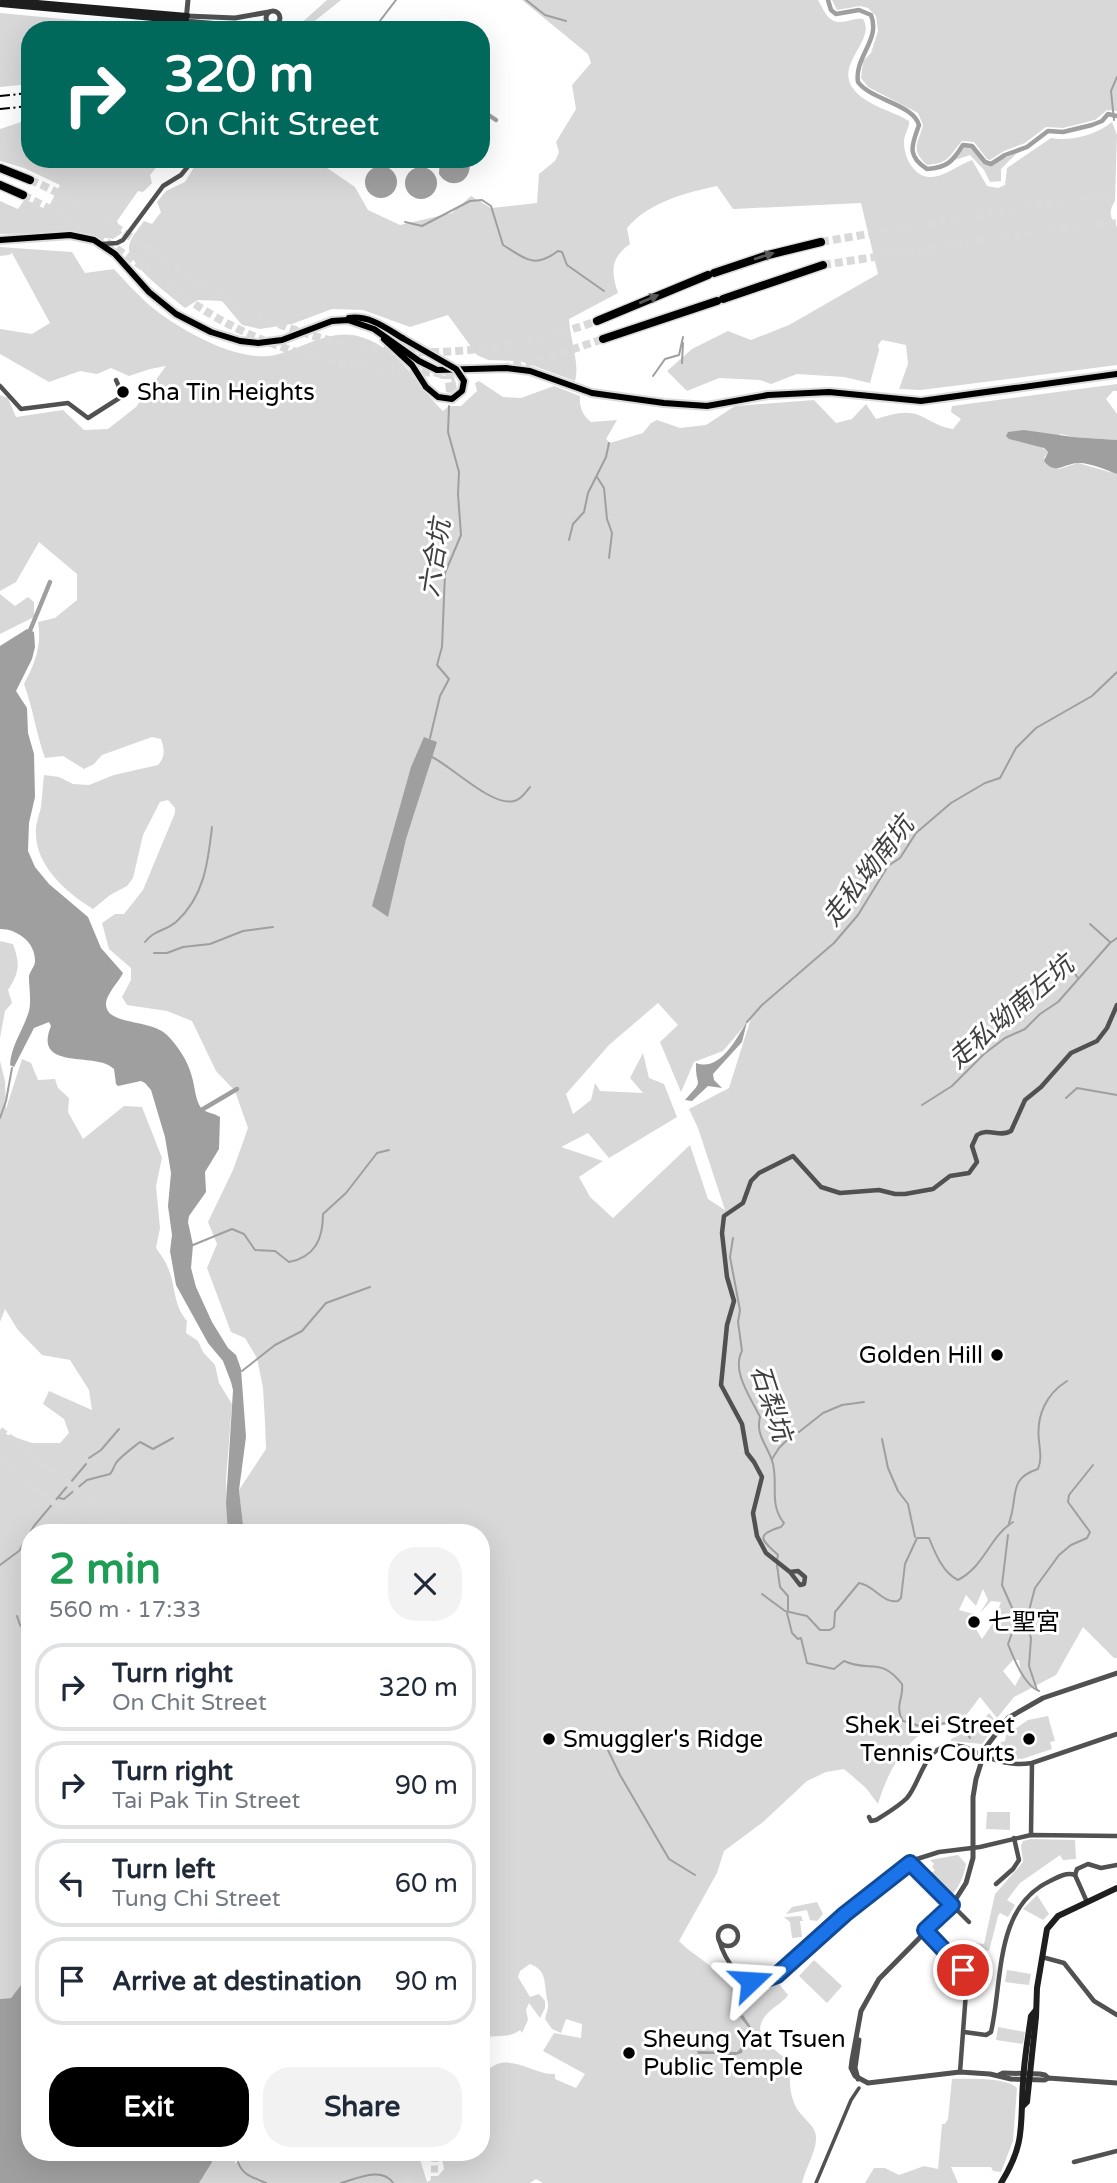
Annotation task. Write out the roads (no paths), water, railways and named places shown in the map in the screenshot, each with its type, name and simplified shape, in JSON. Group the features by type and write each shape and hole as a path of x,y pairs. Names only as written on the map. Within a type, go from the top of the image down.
{"highway":[{"path":"0,168 30,180"},
{"path":"0,185 23,195"},
{"path":"597,321 711,274 776,252 821,242"},
{"path":"603,339 823,265"}],"main road":[{"path":"3,0 178,21"},
{"path":"0,5 175,21"},
{"path":"0,240 70,235 86,237 115,254 144,287 171,311 219,335 253,343 289,339 341,320 366,318 456,369 464,381 462,391 452,399 438,397 426,387 412,365 374,329"},
{"path":"341,320 359,322 374,329 419,361 437,370 521,370 592,393 698,407 768,395 829,392 921,401 1117,374"},
{"path":"1001,2183 1014,2162 1019,2146 1023,2106 1021,2102 1037,2017 1035,2011 1045,1934 1054,1919 1117,1888"}],"street":[{"path":"186,21 188,0"},
{"path":"198,21 269,12 278,13 278,21"},
{"path":"268,21 269,12"},
{"path":"102,244 123,240 163,186 181,175 187,168"},
{"path":"116,380 120,389"},
{"path":"0,386 21,410 68,403 88,418 121,397"},
{"path":"790,1572 766,1553 757,1536 753,1513 762,1477 747,1453 742,1424 721,1385 728,1323 734,1301 727,1275 722,1233 724,1216 743,1203 751,1181 759,1173 793,1156 821,1187 839,1193 879,1190 905,1194 934,1188 951,1175 969,1173 976,1164 972,1144 977,1135 984,1131 1002,1135 1011,1131 1025,1100 1041,1087 1072,1052 1097,1041 1107,1028 1117,1005"},
{"path":"1117,1673 1049,1695 1023,1708 1008,1718 986,1747 973,1790 970,1876 952,1905 879,1979 858,2023 852,2060 852,2072 858,2079 868,2083 960,2072 999,2075 1003,2078 1117,2082"},
{"path":"869,1817 874,1821 904,1800 914,1787 925,1762 938,1751 951,1746 960,1746 1011,1765 1032,1763 1117,1734"},
{"path":"1031,1835 1032,1763"},
{"path":"728,1961 727,1953 737,1938 736,1931 725,1927 720,1931 719,1940 728,1961 750,1984 760,1986 777,1975 845,1914 910,1863 939,1852 1031,1835 1117,1836"},
{"path":"996,1884 1019,1860 1014,1838"},
{"path":"910,1863 969,1922"},
{"path":"1087,1902 1075,1875 1077,1870 1088,1864 1101,1868 1117,1865"},
{"path":"964,2032 986,2035 992,2030 1007,1933 1018,1908 1031,1893 1045,1883 1066,1873 1075,1875"},
{"path":"925,1930 959,1964 967,1979 960,2072"},
{"path":"719,1940 726,1946 732,1945"},
{"path":"1041,1956 1064,1962 1094,2001 1117,2015"},
{"path":"816,2183 851,2100 859,2088"},
{"path":"1074,2162 1117,2151"}],"waterway":[{"path":"380,21 396,0"},
{"path":"526,0 545,15 566,21"},
{"path":"828,0 831,10 836,14 859,10 871,15 873,32 860,64 858,82 915,118 919,125 913,143 913,154 927,169 949,163 963,145 972,146 985,162 991,164 1005,155 1027,147 1048,131 1063,132 1092,125 1102,121 1108,114 1117,116"},
{"path":"1114,120 1111,91 1117,77"},
{"path":"490,116 496,120"},
{"path":"405,222 422,226 470,201 482,200 491,206 503,245 536,261 558,251 562,252 567,265 604,291"},
{"path":"653,376 665,359 679,355 683,337"},
{"path":"682,363 683,343"},
{"name":"六合坑","path":"430,738 440,696 449,679 437,665 442,647 445,573 461,535 459,472 448,432 449,406"},
{"path":"569,540 573,524 584,512 588,493 606,457 609,443"},
{"path":"597,477 604,488 607,519 612,533 609,558"},
{"path":"29,633 50,582"},
{"name":"走私坳南坑","path":"747,1022 762,1005 834,943 858,915 888,866 900,858 916,833 951,803 985,783 1000,778 1016,748 1036,728 1092,696 1117,672"},
{"path":"432,757 495,798 514,801 523,796 530,787"},
{"path":"145,942 176,922 193,902 203,879 212,827"},
{"path":"1090,924 1110,942"},
{"path":"154,953 210,944 243,931 273,927"},
{"name":"走私坳南左坑","path":"922,1105 952,1086 984,1054 1005,1038 1025,1029 1040,1014 1058,1002 1117,938"},
{"path":"1067,963 1078,978"},
{"path":"0,1118 12,1068"},
{"path":"1066,1098 1077,1088 1117,1095"},
{"path":"198,1112 237,1089"},
{"path":"193,1245 232,1229 244,1234 255,1250 275,1251 289,1262 298,1260 316,1246 323,1214 346,1193 377,1153 389,1150"},
{"name":"石梨坑","path":"733,1238 730,1257 740,1310 740,1376 760,1417 759,1430 773,1464 775,1502 784,1523 763,1538 778,1555 777,1560"},
{"path":"242,1371 275,1345 302,1331 326,1303 370,1287"},
{"path":"1009,1523 1018,1483 1028,1473 1038,1469 1038,1432 1044,1406 1053,1392 1067,1381"},
{"path":"772,1459 795,1432 799,1432 823,1413 842,1405 864,1402"},
{"path":"89,1458 101,1450 119,1429"},
{"path":"59,1498 64,1499 87,1480 110,1474 118,1461 140,1442 153,1449 173,1438"},
{"path":"882,1439 888,1468 898,1491 908,1504 915,1537"},
{"path":"36,1524 86,1464"},
{"path":"1037,1690 1029,1666 1031,1638 1026,1622 1035,1588 1059,1555 1071,1545 1087,1538 1090,1532 1068,1502 1069,1495 1093,1465"},
{"path":"762,1594 785,1611 807,1616 820,1630 830,1630 834,1627 835,1612 859,1583 888,1600 898,1601 901,1598 905,1564 917,1538 929,1538 944,1568 958,1580 975,1567 998,1535 1013,1522"},
{"path":"1008,1535 1002,1585 1017,1619 1008,1644 1024,1677 1039,1691"},
{"path":"0,1565 21,1548"},
{"path":"777,1565 780,1587 788,1596 788,1610"},
{"path":"787,1613 792,1633 798,1639 801,1638 807,1663 834,1669 844,1661 887,1670 902,1684 899,1711 903,1721 920,1726 954,1723 965,1730 970,1738"},
{"path":"17,1616 21,1626"},
{"path":"605,1744 669,1859 695,1875"},
{"path":"238,2162 246,2173 266,2183"},
{"path":"341,2183 376,2174 393,2183"}],"tunnel":[{"path":"30,180 76,203 205,287 252,313 300,332 348,344 397,351 446,352 496,347 597,321"},
{"path":"23,195 108,243 188,300 241,331 303,354 334,362 399,371 465,372"},
{"path":"821,242 1044,204 1117,196"},
{"path":"823,265 1049,230 1117,223"},
{"path":"502,368 550,357 603,339"},
{"path":"0,1430 120,1524"},
{"path":"0,1461 81,1524"},
{"path":"409,2161 409,2183"},
{"path":"434,2183 435,2161"}],"railway":[{"path":"0,96 21,94"},
{"path":"0,109 21,107"}],"place":[{"name":"Sha Tin Heights","path":"123,392"},
{"name":"Golden Hill","path":"997,1355"},
{"name":"七聖宮","path":"974,1622"},
{"name":"Smuggler's Ridge","path":"549,1739"},
{"name":"Shek Lei Street Tennis Courts","path":"1029,1739"},
{"name":"Sheung Yat Tsuen Public Temple","path":"629,2053"}]}
